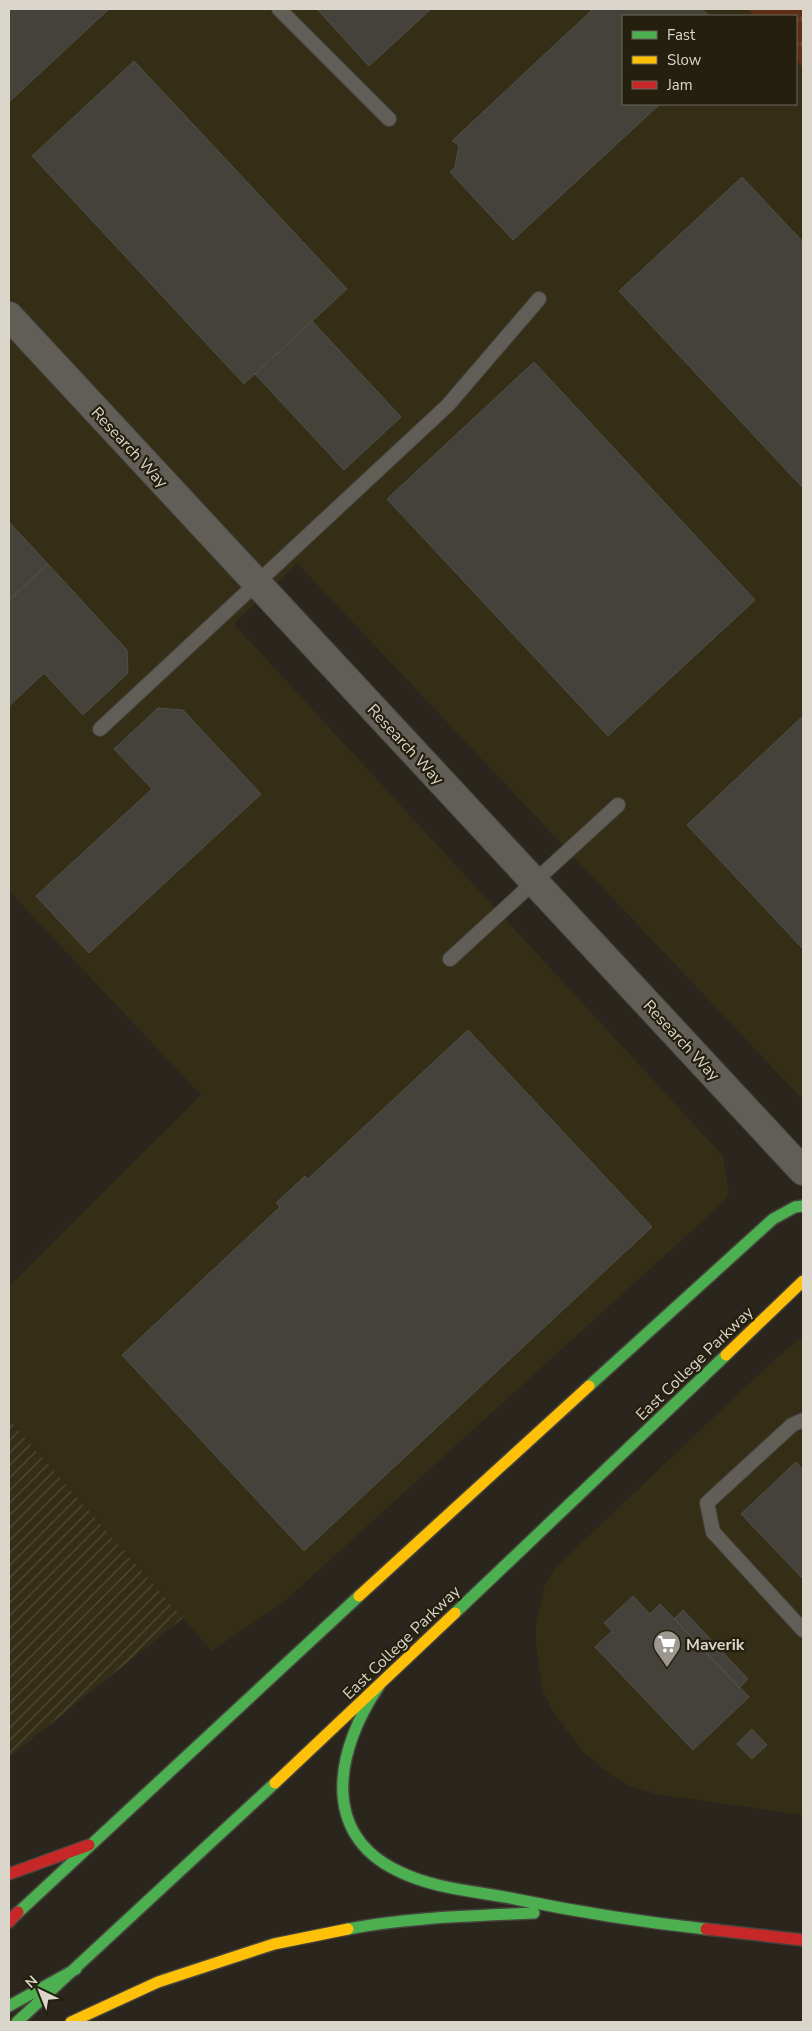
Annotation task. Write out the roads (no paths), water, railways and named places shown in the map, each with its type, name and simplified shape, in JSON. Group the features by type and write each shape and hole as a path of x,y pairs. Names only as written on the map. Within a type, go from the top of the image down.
{"main road":[{"path":"9,1921 485,1480 773,1219 803,1206"},
{"name":"East College Parkway","path":"17,2022 379,1686 803,1281"},
{"path":"379,1686 354,1728 343,1770 342,1798 354,1834 370,1853 388,1866 429,1881 593,1914 803,1940"},
{"path":"9,1874 89,1845"},
{"path":"71,2022 158,1982 274,1944 330,1932 384,1922 436,1917 550,1913 593,1914"},
{"path":"9,2006 76,1969"}],"street":[{"name":"Research Way","path":"9,316 803,1170"}],"lane":[{"path":"279,9 389,119"},
{"path":"100,729 448,405 539,299"},
{"path":"450,959 618,805"},
{"path":"803,1420 792,1425 707,1503 713,1532 803,1630"}],"place":[{"name":"Maverik","path":"667,1668"}]}
